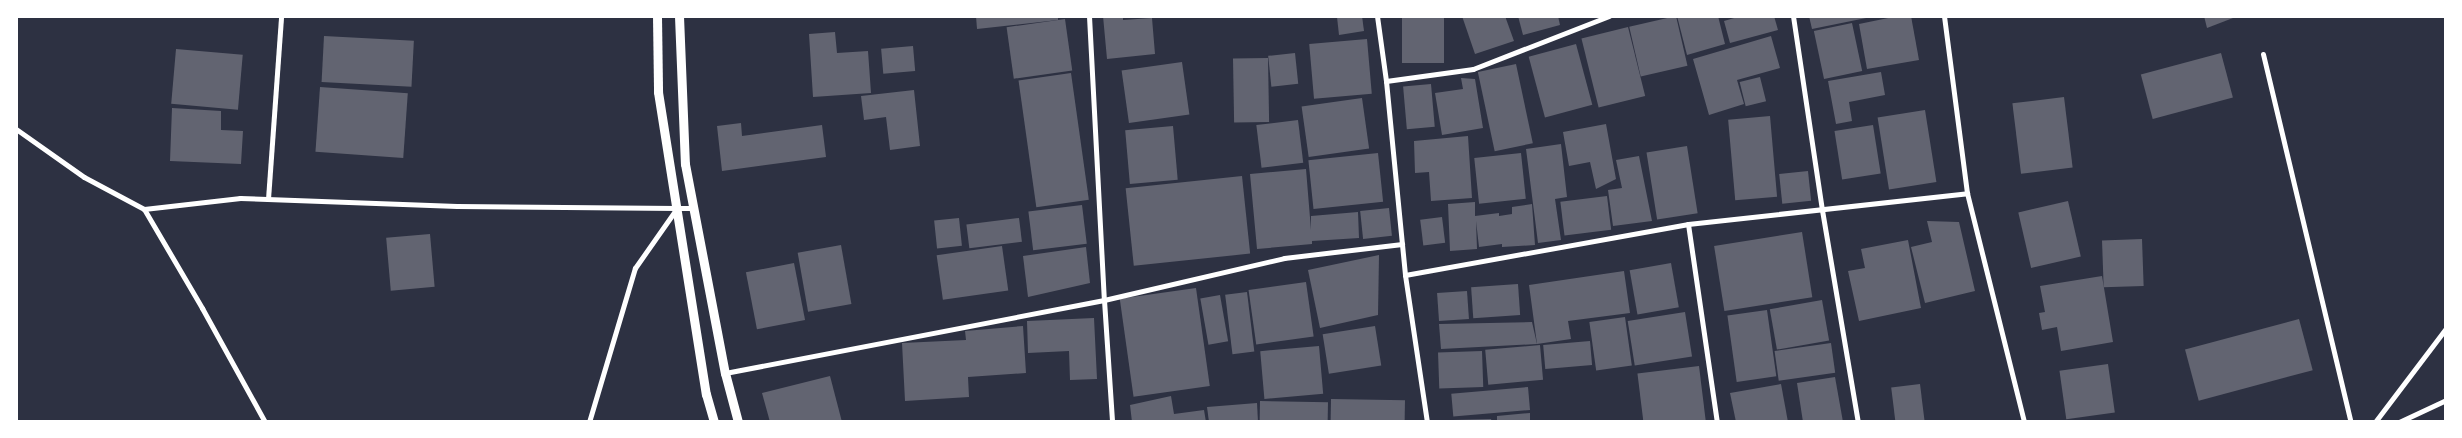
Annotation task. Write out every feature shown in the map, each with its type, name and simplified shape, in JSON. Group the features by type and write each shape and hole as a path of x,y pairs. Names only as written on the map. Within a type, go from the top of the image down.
{"street":[{"path":"268,199 281,16"},
{"path":"658,16 658,92 706,394 714,422"},
{"path":"679,16 686,164 725,373 738,422"},
{"path":"1090,16 1112,422"},
{"path":"1377,16 1386,81 1405,275 1427,422"},
{"path":"1386,81 1473,69 1609,16"},
{"path":"1793,16 1822,210 1858,422"},
{"path":"1944,16 1967,194 2024,422"},
{"path":"2263,54 2350,422"},
{"path":"16,129 84,177 144,209 202,308 265,422"},
{"path":"1405,275 1688,224 1967,194"},
{"path":"144,209 240,198 457,206 694,208"},
{"path":"589,422 635,268 677,208"},
{"path":"1688,224 1717,422"},
{"path":"725,373 1104,300 1284,258 1402,244"},
{"path":"2375,422 2446,328"},
{"path":"2399,422 2446,400"}],"building":[{"path":"976,16 1058,16 1058,20 977,29"},
{"path":"1103,16 1123,16 1123,20 1152,18 1155,54 1107,59"},
{"path":"1362,16 1364,31 1339,35 1337,17"},
{"path":"1402,16 1444,16 1444,63 1402,63"},
{"path":"1462,16 1505,16 1514,41 1475,54"},
{"path":"1518,16 1558,16 1560,25 1523,35"},
{"path":"1676,16 1687,66 1641,76 1629,27"},
{"path":"1677,16 1718,16 1725,44 1687,55"},
{"path":"1741,16 1774,16 1778,30 1730,43 1724,21"},
{"path":"1809,16 1871,16 1871,17 1812,29"},
{"path":"1898,16 1911,16 1919,60 1867,69 1859,24"},
{"path":"2204,16 2233,16 2233,18 2207,28"},
{"path":"1065,19 1072,70 1014,79 1007,27"},
{"path":"1852,23 1862,71 1824,79 1814,31"},
{"path":"1628,27 1645,96 1599,108 1581,39"},
{"path":"835,32 837,53 868,51 871,93 813,97 809,34"},
{"path":"324,36 414,41 411,87 322,82"},
{"path":"1771,36 1780,68 1737,80 1744,104 1709,115 1693,59"},
{"path":"1367,39 1372,94 1314,99 1309,44"},
{"path":"1576,44 1592,105 1545,118 1529,57"},
{"path":"913,46 915,71 883,74 881,49"},
{"path":"176,49 243,55 238,110 171,104"},
{"path":"1295,53 1298,84 1271,87 1268,56"},
{"path":"2221,53 2233,97 2153,119 2141,74"},
{"path":"1268,58 1269,122 1234,123 1233,59"},
{"path":"1182,62 1189,114 1129,123 1122,70"},
{"path":"1516,64 1533,143 1495,151 1478,72"},
{"path":"1881,72 1885,95 1849,102 1852,121 1836,124 1828,81"},
{"path":"1071,73 1089,200 1036,207 1019,80"},
{"path":"1760,77 1766,101 1746,106 1740,82"},
{"path":"1461,78 1475,79 1483,128 1442,135 1435,93 1463,89"},
{"path":"1431,84 1435,127 1407,129 1403,86"},
{"path":"320,87 408,93 403,158 315,152"},
{"path":"914,90 920,146 890,150 886,117 864,120 861,96"},
{"path":"2064,97 2073,167 2021,174 2012,103"},
{"path":"1362,98 1369,149 1309,157 1302,106"},
{"path":"172,108 221,111 221,130 243,131 241,164 170,161"},
{"path":"1925,110 1936,182 1889,190 1878,118"},
{"path":"1770,116 1777,197 1735,200 1728,120"},
{"path":"1298,120 1303,163 1262,168 1256,125"},
{"path":"741,123 742,136 822,125 826,157 722,171 717,126"},
{"path":"1606,124 1616,179 1596,189 1590,162 1569,166 1563,132"},
{"path":"1873,125 1881,173 1842,179 1834,131"},
{"path":"1173,126 1178,180 1130,184 1125,130"},
{"path":"1468,136 1472,198 1431,201 1429,172 1415,173 1414,141"},
{"path":"1561,144 1567,197 1555,199 1561,240 1538,243 1526,149"},
{"path":"1687,146 1698,213 1657,220 1647,152"},
{"path":"1378,153 1383,202 1314,209 1308,160"},
{"path":"1521,153 1526,199 1479,204 1474,158"},
{"path":"1639,156 1652,221 1613,226 1608,190 1622,188 1616,160"},
{"path":"1306,169 1311,230 1311,216 1358,212 1359,238 1312,241 1312,244 1257,249 1250,174"},
{"path":"1808,171 1811,201 1782,204 1779,174"},
{"path":"1242,176 1250,254 1134,266 1126,188"},
{"path":"1607,196 1611,230 1564,235 1560,202"},
{"path":"2068,201 2081,257 2031,268 2018,212"},
{"path":"1475,202 1475,216 1499,213 1499,216 1512,214 1512,207 1532,204 1535,245 1502,247 1502,244 1479,247 1476,221 1477,249 1450,251 1448,204"},
{"path":"1082,205 1087,244 1033,250 1028,212"},
{"path":"1389,208 1392,236 1363,239 1360,211"},
{"path":"1442,217 1445,243 1423,245 1420,220"},
{"path":"959,218 962,246 937,248 934,221"},
{"path":"1019,218 1022,242 969,248 966,224"},
{"path":"1927,221 1959,222 1975,291 1925,303 1911,247 1932,242"},
{"path":"1802,232 1812,297 1724,311 1714,246"},
{"path":"430,234 435,287 391,291 386,238"},
{"path":"2142,239 2144,286 2104,287 2102,240"},
{"path":"1908,240 1921,308 1859,321 1848,271 1865,268 1861,249"},
{"path":"841,245 851,304 808,312 798,253"},
{"path":"1002,246 1008,291 943,300 937,255"},
{"path":"1086,247 1090,283 1028,297 1023,256"},
{"path":"1379,255 1378,315 1320,328 1308,270"},
{"path":"794,263 805,320 757,329 746,272"},
{"path":"1671,263 1679,307 1637,315 1630,270"},
{"path":"1624,271 1630,313 1568,321 1571,339 1537,344 1529,285"},
{"path":"2102,276 2113,342 2061,351 2057,327 2042,330 2039,313 2045,312 2040,286"},
{"path":"1306,282 1314,336 1256,345 1249,290"},
{"path":"1518,284 1520,315 1473,318 1471,287"},
{"path":"1196,288 1210,386 1134,397 1120,299"},
{"path":"1467,291 1469,319 1439,321 1437,293"},
{"path":"1247,292 1254,352 1232,354 1225,295"},
{"path":"1220,295 1228,341 1208,345 1200,298"},
{"path":"1822,300 1829,340 1777,350 1770,309"},
{"path":"1767,310 1776,376 1737,382 1727,316"},
{"path":"1685,312 1692,356 1635,366 1628,321"},
{"path":"1625,317 1632,366 1596,371 1589,322"},
{"path":"1094,318 1097,379 1070,380 1069,351 1028,353 1027,321"},
{"path":"2299,319 2313,370 2199,401 2185,350"},
{"path":"1532,322 1537,344 1441,349 1439,324"},
{"path":"1023,326 1026,373 968,377 969,397 905,401 902,343 966,340 965,331"},
{"path":"1375,326 1381,366 1329,374 1323,334"},
{"path":"1590,341 1592,365 1545,369 1543,345"},
{"path":"1831,343 1835,373 1779,381 1775,351"},
{"path":"1540,345 1543,380 1488,385 1485,350"},
{"path":"1319,346 1323,394 1264,399 1260,351"},
{"path":"1482,351 1483,387 1439,389 1438,353"},
{"path":"2108,364 2115,413 2066,419 2059,371"},
{"path":"1699,366 1706,421 1643,422 1637,374"},
{"path":"830,376 842,422 770,422 762,393"},
{"path":"1835,377 1843,422 1803,422 1797,383"},
{"path":"1781,384 1788,422 1736,422 1730,393"},
{"path":"1920,384 1925,422 1895,422 1891,388"},
{"path":"1528,387 1530,410 1453,417 1451,394"},
{"path":"1171,396 1174,414 1204,410 1206,422 1132,422 1130,405"},
{"path":"1331,399 1405,400 1405,422 1331,422"},
{"path":"1260,401 1328,402 1328,422 1260,422"},
{"path":"1257,403 1258,422 1209,422 1207,407"},
{"path":"1530,413 1530,422 1497,422 1497,416"},
{"path":"1491,419 1492,422 1452,422 1452,420"}]}
